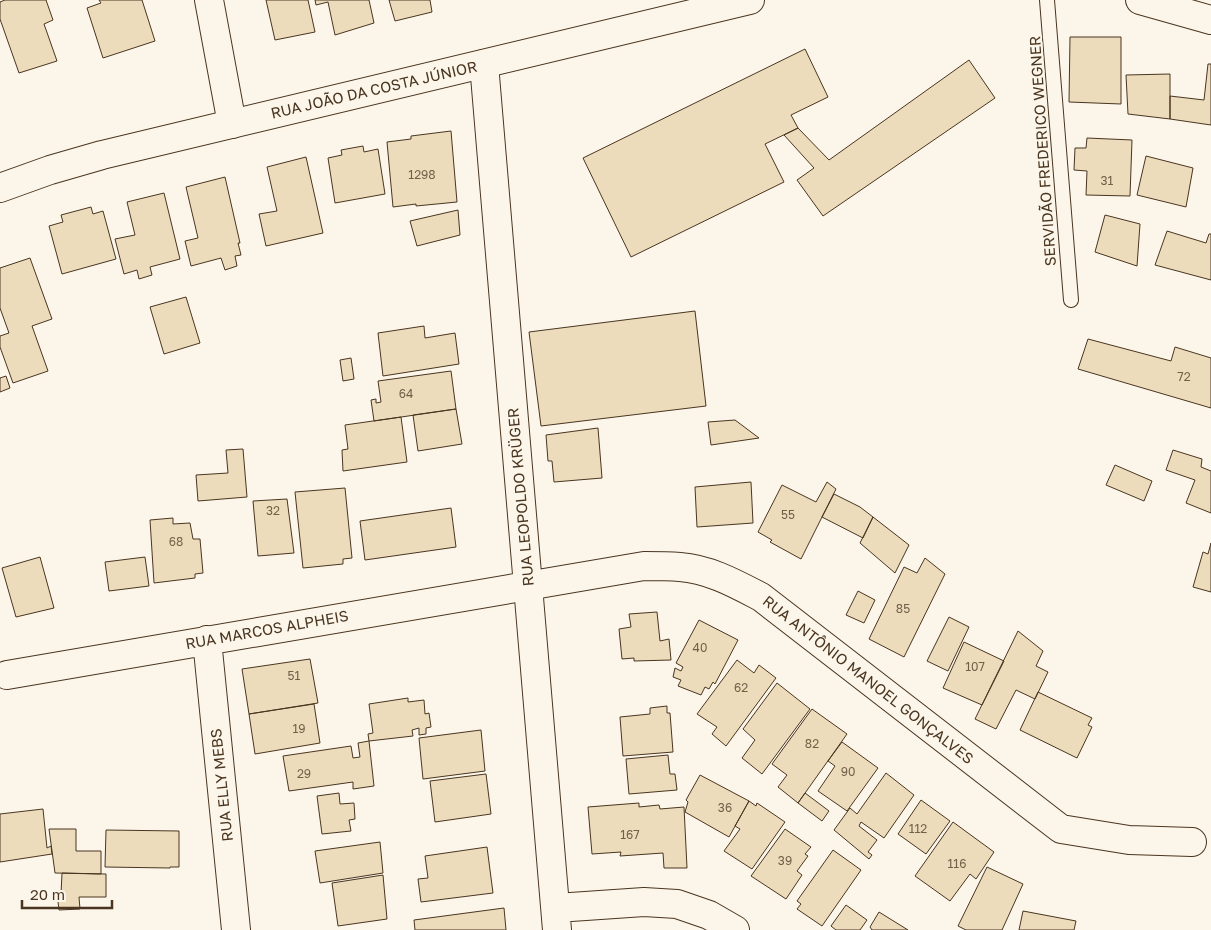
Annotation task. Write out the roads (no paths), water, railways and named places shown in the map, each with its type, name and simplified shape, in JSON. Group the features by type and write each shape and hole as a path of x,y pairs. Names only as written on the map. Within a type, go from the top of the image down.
{"street":[{"path":"208,0 232,124"},
{"name":"RUA JOÃO DA COSTA JÚNIOR","path":"0,188 50,170 102,155 750,0"},
{"path":"1140,0 1211,20"},
{"name":"RUA LEOPOLDO KRÜGER","path":"484,64 556,919"},
{"name":"RUA ANTÔNIO MANOEL GONÇALVES","path":"528,586 644,566 681,567 707,572 733,582 761,597 1061,829 1129,840 1192,842"},
{"name":"RUA MARCOS ALPHEIS","path":"7,675 528,586"},
{"name":"RUA ELLY MEBS","path":"207,640 236,930"},
{"path":"556,919 644,902 677,904 709,915 735,930"}],"lane":[{"name":"SERVIDÃO FREDERICO WEGNER","path":"1047,0 1071,300"}]}
